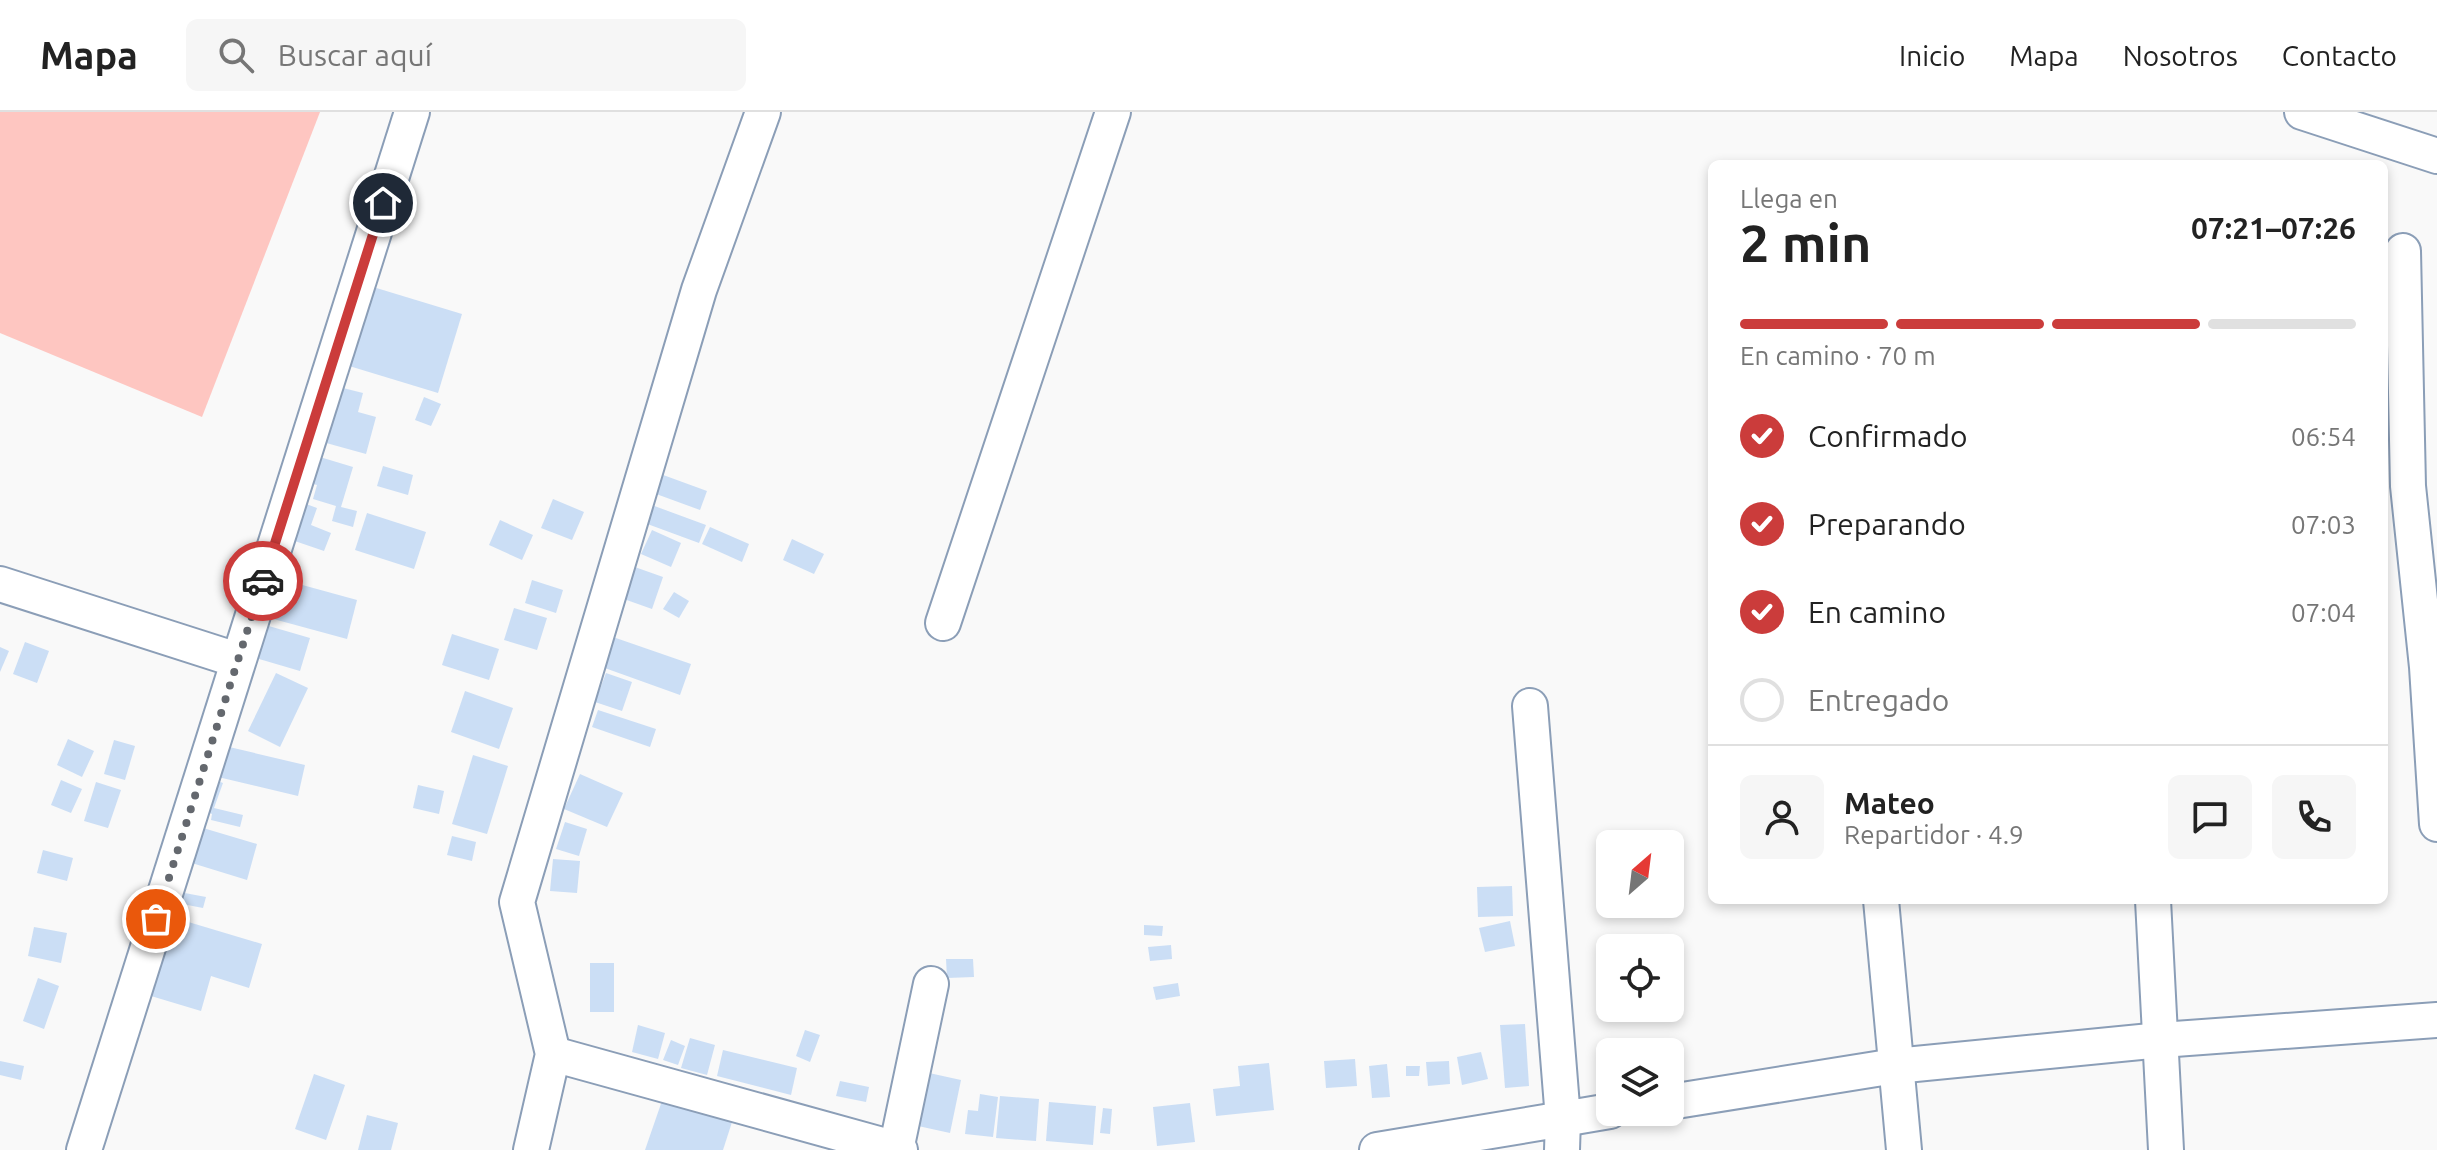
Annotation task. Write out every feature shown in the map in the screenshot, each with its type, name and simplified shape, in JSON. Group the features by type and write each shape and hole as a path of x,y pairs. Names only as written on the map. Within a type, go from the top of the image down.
{"street":[{"path":"84,1150 412,112"},
{"path":"531,1150 553,1054 517,902 699,290 763,112"},
{"path":"943,623 1113,112"},
{"path":"2302,112 2371,123 2437,156"},
{"path":"2403,251 2408,486 2432,666 2437,824"},
{"path":"0,584 237,660"},
{"path":"1530,706 1563,1134"},
{"path":"1881,904 1904,1150"},
{"path":"2153,904 2166,1150"},
{"path":"553,1054 897,1150 931,984"},
{"path":"1684,1100 1895,1066 2161,1040 2437,1020"},
{"path":"1377,1150 1563,1134 1596,1118"}],"shaded area":[{"path":"0,112 320,112 202,417 0,333"}],"building":[{"path":"360,283 462,314 438,393 336,362"},
{"path":"335,386 363,393 358,412 376,417 366,454 319,441"},
{"path":"424,397 441,404 431,426 415,420"},
{"path":"310,454 353,467 341,507 357,511 353,527 332,521 336,506 313,499 317,485 302,481"},
{"path":"383,466 413,475 408,495 377,486"},
{"path":"655,472 707,491 700,510 648,491"},
{"path":"553,499 584,512 572,540 541,528"},
{"path":"298,501 317,508 311,525 331,533 324,551 286,538"},
{"path":"649,504 706,525 699,543 642,522"},
{"path":"367,513 426,532 414,569 355,550"},
{"path":"500,520 533,535 522,560 489,545"},
{"path":"710,527 749,544 742,562 702,544"},
{"path":"652,530 681,543 671,567 641,554"},
{"path":"792,539 824,554 814,574 783,560"},
{"path":"632,566 663,577 652,609 621,598"},
{"path":"266,575 357,600 347,639 255,614"},
{"path":"532,580 563,590 556,613 525,603"},
{"path":"674,592 689,601 679,618 663,609"},
{"path":"514,608 547,618 537,650 504,640"},
{"path":"255,622 310,638 300,671 245,655"},
{"path":"452,634 499,649 489,680 442,665"},
{"path":"613,637 691,664 680,695 602,667"},
{"path":"25,642 49,651 37,683 13,674"},
{"path":"0,647 9,651 0,672"},
{"path":"276,673 308,688 280,747 248,731"},
{"path":"606,673 632,682 622,711 595,702"},
{"path":"465,691 513,708 499,749 451,732"},
{"path":"598,710 656,729 650,747 592,727"},
{"path":"68,739 94,751 82,777 57,765"},
{"path":"114,740 135,746 125,780 104,774"},
{"path":"225,746 305,765 298,796 218,777"},
{"path":"473,755 508,766 487,834 452,824"},
{"path":"580,774 623,793 607,827 564,809"},
{"path":"205,776 223,783 214,808 243,815 240,827 211,820 212,814 194,806"},
{"path":"61,780 82,789 71,813 51,805"},
{"path":"96,782 121,790 108,828 84,821"},
{"path":"418,785 444,791 439,814 413,808"},
{"path":"565,822 587,829 579,856 556,849"},
{"path":"193,825 257,844 247,880 182,860"},
{"path":"452,836 476,842 472,861 447,855"},
{"path":"43,850 73,858 67,881 37,873"},
{"path":"553,859 580,861 577,893 550,891"},
{"path":"1512,886 1513,916 1478,917 1477,887"},
{"path":"174,891 206,897 203,908 172,902"},
{"path":"165,915 262,944 249,988 211,976 201,1011 141,993"},
{"path":"1510,921 1515,946 1485,952 1479,928"},
{"path":"1144,925 1163,926 1162,936 1144,935"},
{"path":"34,927 67,933 61,963 28,956"},
{"path":"1171,945 1172,959 1150,961 1148,947"},
{"path":"946,959 973,959 974,977 947,978"},
{"path":"590,963 614,963 614,1012 590,1012"},
{"path":"38,978 59,986 44,1029 23,1021"},
{"path":"1178,983 1180,996 1156,1000 1153,987"},
{"path":"1525,1024 1529,1086 1505,1088 1500,1025"},
{"path":"638,1025 665,1033 658,1059 632,1052"},
{"path":"805,1030 820,1035 810,1062 796,1056"},
{"path":"690,1038 715,1045 707,1075 681,1068"},
{"path":"671,1040 685,1046 678,1065 663,1060"},
{"path":"723,1050 797,1068 791,1095 717,1076"},
{"path":"1481,1052 1488,1079 1462,1085 1457,1057"},
{"path":"1355,1059 1357,1086 1326,1088 1324,1061"},
{"path":"0,1061 24,1066 21,1080 0,1075"},
{"path":"1449,1061 1450,1084 1428,1086 1426,1062"},
{"path":"1269,1063 1274,1110 1216,1116 1213,1089 1240,1086 1238,1066"},
{"path":"1387,1064 1390,1097 1372,1098 1369,1066"},
{"path":"1406,1066 1420,1066 1419,1076 1406,1076"},
{"path":"920,1071 961,1080 950,1133 909,1124"},
{"path":"314,1074 345,1085 326,1140 295,1129"},
{"path":"840,1081 869,1087 866,1102 836,1096"},
{"path":"980,1094 998,1097 993,1137 965,1134 968,1110 978,1111"},
{"path":"664,1095 733,1119 723,1150 645,1150"},
{"path":"1000,1096 1039,1099 1036,1141 996,1138"},
{"path":"1049,1102 1096,1106 1093,1145 1046,1141"},
{"path":"1190,1103 1195,1142 1157,1146 1153,1107"},
{"path":"1103,1108 1112,1109 1110,1134 1100,1133"},
{"path":"367,1115 398,1123 391,1150 358,1150"}],"way so far":[{"path":"156,919 263,581"}],"route":[{"path":"263,581 383,203"}]}
